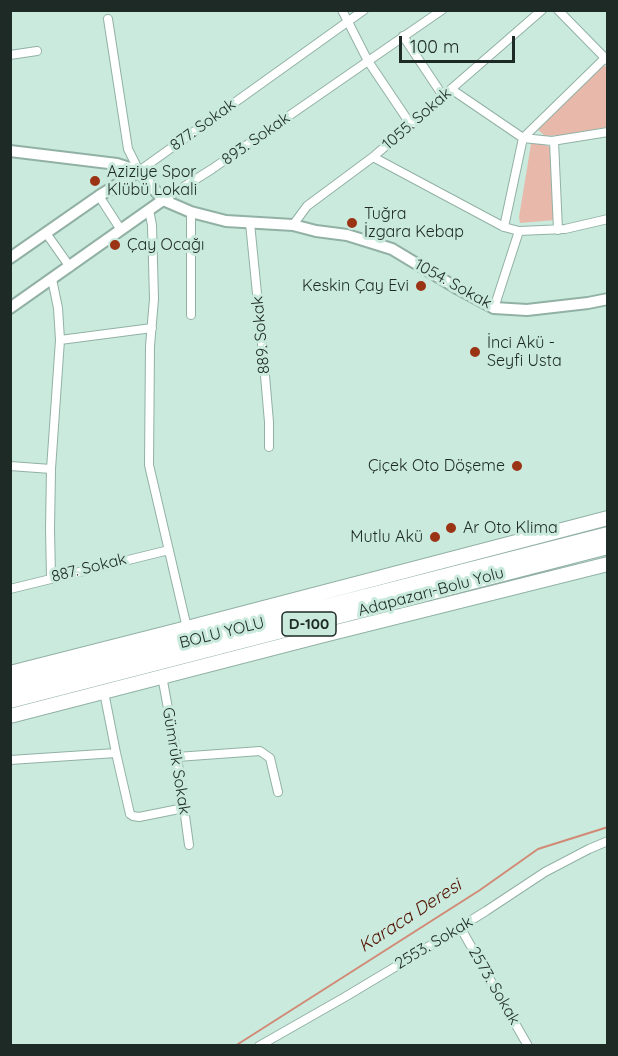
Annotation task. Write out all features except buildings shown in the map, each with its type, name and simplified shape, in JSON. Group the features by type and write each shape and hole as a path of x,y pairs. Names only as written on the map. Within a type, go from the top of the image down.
{"highway":[{"path":"10,673 608,518"},
{"name":"BOLU YOLU","path":"10,687 608,534"},
{"name":"Adapazarı-Bolu Yolu","path":"10,701 608,547"},
{"path":"10,716 608,564"}],"street":[{"path":"342,10 368,61 411,125"},
{"name":"877. Sokak","path":"10,258 139,171 364,10"},
{"name":"893. Sokak","path":"10,308 163,200 212,169 442,10"},
{"name":"1055. Sokak","path":"293,225 307,206 374,157 542,10"},
{"path":"504,227 523,138 606,60 558,10"},
{"path":"108,19 128,149 139,171 163,200"},
{"path":"403,36 443,96"},
{"path":"10,55 37,51"},
{"path":"451,90 523,138 554,141 608,132"},
{"path":"554,141 558,230"},
{"path":"10,151 117,164 139,171"},
{"path":"374,157 504,227 519,231 558,230 608,219"},
{"path":"99,196 121,230"},
{"name":"1054. Sokak","path":"163,200 191,212 226,221 293,225 346,235 392,249 494,308 527,310 608,299"},
{"path":"149,210 152,220 154,299 150,346 149,465 187,628"},
{"path":"191,212 191,315"},
{"name":"889. Sokak","path":"250,223 267,399 269,447"},
{"path":"494,308 519,231"},
{"path":"46,233 70,267"},
{"path":"51,578 51,469 60,340 58,308 52,279"},
{"path":"60,340 152,328"},
{"path":"10,466 51,469"},
{"name":"887. Sokak","path":"10,588 169,550"},
{"name":"Gümrük Sokak","path":"162,676 177,757 189,845"},
{"path":"104,692 131,815 139,817 184,808"},
{"path":"177,757 260,751 270,758 278,792"},
{"path":"10,760 116,753"},
{"name":"2553. Sokak","path":"259,1046 345,997 545,872 608,841"},
{"name":"2573. Sokak","path":"460,927 528,1046"}],"shaded area":[{"path":"604,64 607,69 607,127 565,135 545,136 536,128"},
{"path":"536,142 553,148 555,220 520,223 519,217 531,144"}],"waterway":[{"name":"Karaca Deresi","path":"235,1046 480,890 538,849 608,827"}],"place":[{"name":"Aziziye Spor Klübü Lokali","path":"95,181"},
{"name":"Tuğra İzgara Kebap","path":"352,223"},
{"name":"Çay Ocağı","path":"115,245"},
{"name":"Keskin Çay Evi","path":"421,286"},
{"name":"İnci Akü - Seyfi Usta","path":"475,352"},
{"name":"Çiçek Oto Döşeme","path":"517,466"},
{"name":"Ar Oto Klima","path":"451,528"},
{"name":"Mutlu Akü","path":"435,537"}]}
